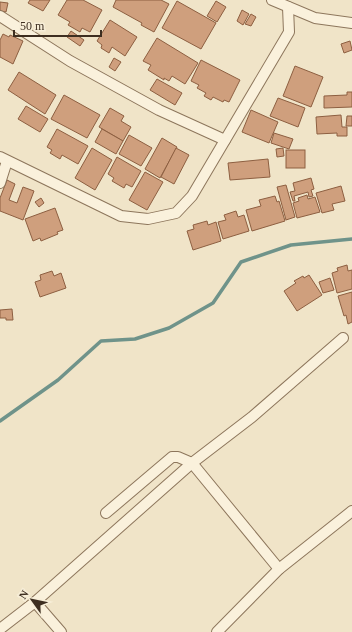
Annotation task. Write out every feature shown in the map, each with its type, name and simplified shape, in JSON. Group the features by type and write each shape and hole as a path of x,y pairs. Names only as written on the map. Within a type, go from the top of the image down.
{"street":[{"path":"272,0 315,18 352,24"},
{"path":"0,183 4,159 121,216 148,219 176,213 192,196 289,32 288,7"},
{"path":"0,16 70,61 159,110 224,140"},
{"path":"0,629 35,602 192,463 252,416 343,338"},
{"path":"106,513 172,457 178,457 192,463 279,569"},
{"path":"217,632 279,569 351,514"},
{"path":"35,602 61,632"}],"building":[{"path":"30,0 50,0 43,11 28,3"},
{"path":"67,0 83,0 102,10 90,32 82,28 80,32 68,25 70,22 58,15"},
{"path":"116,0 161,0 169,4 154,32 141,25 142,23 113,7"},
{"path":"177,1 216,23 201,49 162,28"},
{"path":"216,1 226,7 217,22 207,16"},
{"path":"0,2 8,3 6,12 0,11"},
{"path":"242,10 249,14 243,25 237,21"},
{"path":"251,14 256,17 251,26 245,24"},
{"path":"110,20 137,37 125,56 112,47 109,53 101,48 102,45 97,41"},
{"path":"71,31 84,40 80,46 67,37"},
{"path":"3,34 9,37 10,35 23,41 13,64 0,57 0,40"},
{"path":"157,38 198,63 185,84 172,76 169,81 164,78 164,80 148,70 151,65 143,61"},
{"path":"350,41 352,50 344,53 341,44"},
{"path":"114,58 121,62 115,71 109,67"},
{"path":"201,60 240,80 229,102 224,100 223,102 213,97 211,100 204,96 206,93 197,88 199,85 191,81"},
{"path":"295,66 323,77 311,107 283,96"},
{"path":"19,72 56,95 45,114 8,90"},
{"path":"157,79 182,93 175,105 150,90"},
{"path":"347,92 352,92 352,107 324,108 324,96 347,95"},
{"path":"64,95 100,115 87,138 51,119"},
{"path":"278,98 305,108 298,127 270,116"},
{"path":"26,106 48,119 40,132 18,119"},
{"path":"110,108 124,116 121,121 131,127 123,141 99,127"},
{"path":"251,110 278,122 269,143 242,132"},
{"path":"341,115 342,127 347,127 347,136 337,136 337,133 317,134 316,117"},
{"path":"347,116 352,116 352,126 346,126"},
{"path":"57,129 88,146 78,164 62,155 60,159 50,153 52,150 47,147"},
{"path":"102,129 123,141 116,154 95,142"},
{"path":"274,133 293,139 289,149 271,143"},
{"path":"129,135 152,148 141,166 119,154"},
{"path":"162,138 177,147 160,178 145,169"},
{"path":"92,148 112,160 95,190 75,178"},
{"path":"176,148 189,155 174,184 161,177"},
{"path":"283,148 284,156 277,157 276,149"},
{"path":"286,150 305,150 305,168 286,168"},
{"path":"117,157 141,171 132,187 126,184 124,188 112,181 114,178 108,174"},
{"path":"268,159 270,177 230,180 228,163"},
{"path":"145,172 163,182 147,210 129,200"},
{"path":"311,178 314,189 311,190 313,196 309,197 308,192 294,196 295,201 293,201 290,192 295,191 293,183"},
{"path":"7,180 15,184 9,200 17,203 23,187 34,191 23,220 0,211 0,198"},
{"path":"286,185 295,217 286,220 277,187"},
{"path":"341,186 345,201 332,204 334,210 322,213 316,193"},
{"path":"307,195 308,199 315,197 320,212 297,218 293,203 299,201 298,198"},
{"path":"275,196 277,202 279,201 285,221 252,231 246,210 261,206 259,200"},
{"path":"41,198 44,203 39,207 35,202"},
{"path":"55,208 63,230 57,232 58,234 41,241 40,238 33,241 25,219"},
{"path":"236,211 238,217 244,215 249,231 223,239 218,222 226,220 224,215"},
{"path":"207,221 208,225 216,222 221,241 193,250 187,231 194,229 193,225"},
{"path":"347,265 348,271 352,270 352,289 337,293 332,273 338,271 337,268"},
{"path":"52,271 54,276 61,273 66,288 40,297 35,282 41,280 40,275"},
{"path":"309,275 322,295 297,311 284,291 296,283 294,281 303,276 304,278"},
{"path":"330,278 334,290 323,293 319,282"},
{"path":"352,292 352,322 348,324 338,296"},
{"path":"12,309 13,320 0,318 0,310"}],"waterway":[{"path":"0,421 58,380 101,341 135,339 169,328 213,303 241,262 291,245 352,239"}]}
